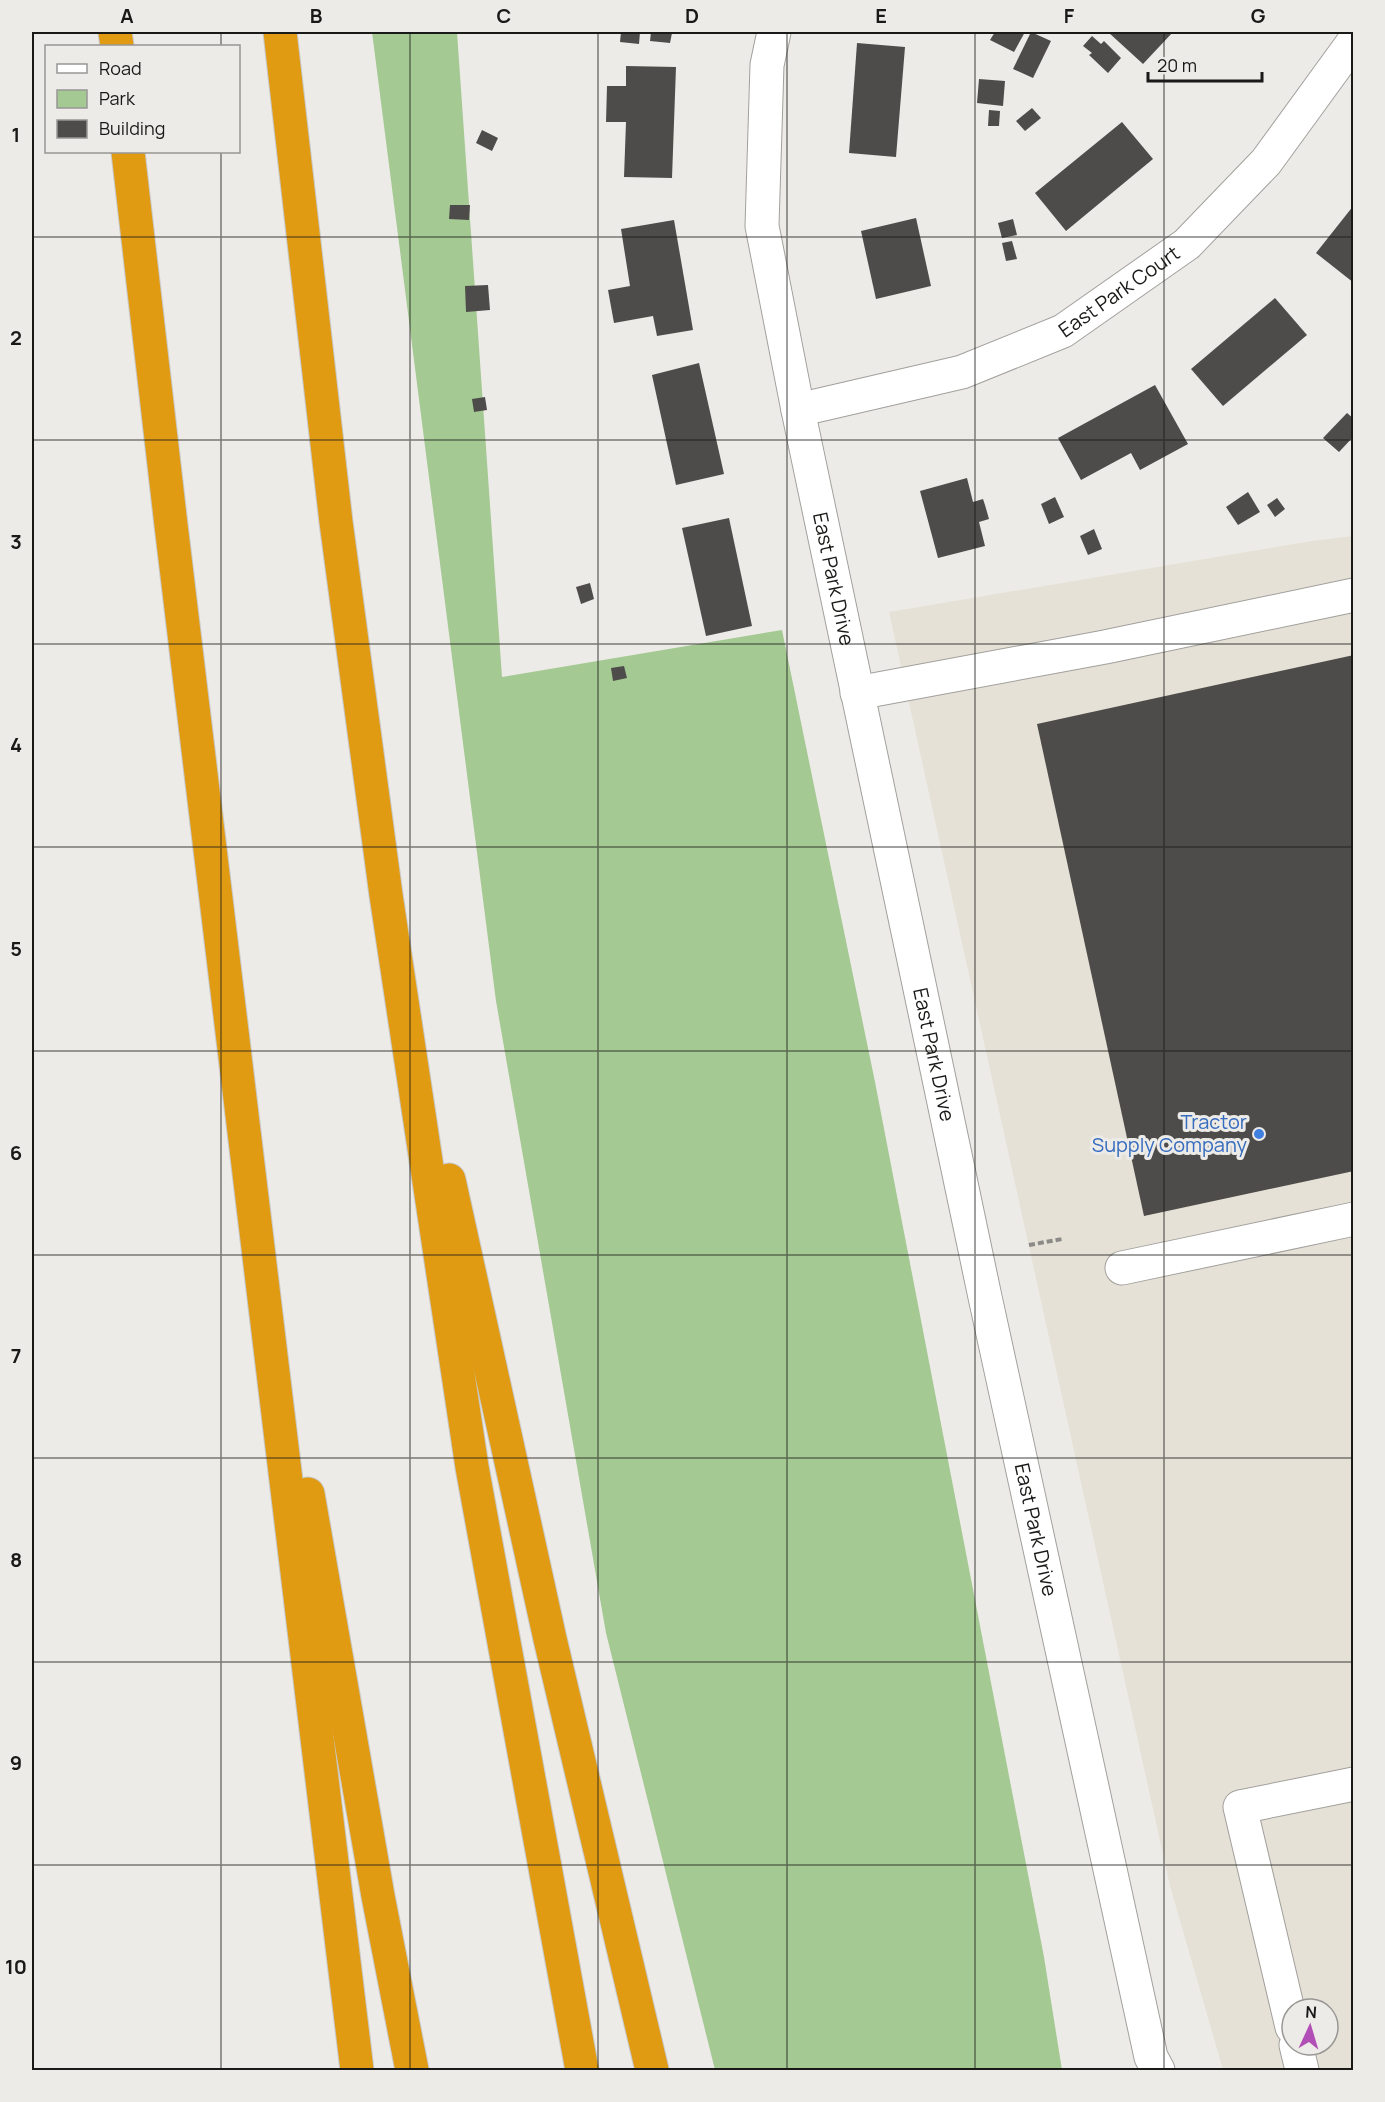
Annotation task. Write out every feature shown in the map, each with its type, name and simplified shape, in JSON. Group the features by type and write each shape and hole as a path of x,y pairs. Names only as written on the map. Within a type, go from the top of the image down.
{"highway":[{"path":"280,32 335,511 386,895 472,1467 582,2070"},
{"path":"128,153 172,537 357,2070"},
{"path":"386,895 550,1639 652,2070"},
{"path":"218,908 311,1508 378,1896 412,2070"}],"street":[{"name":"East Park Drive","path":"774,32 767,65 762,226 798,410 995,1344 1148,2045 1158,2070"},
{"name":"East Park Court","path":"798,410 962,372 1063,331 1187,244 1266,162 1353,41"},
{"path":"857,693 1105,647 1353,596"},
{"path":"1122,1268 1353,1219"},
{"path":"1285,1997 1240,1807 1353,1784"}],"path":[{"path":"1029,1245 1062,1239"}],"shaded area":[{"path":"1353,536 1353,2070 1223,2070 1170,1886 889,612"}],"green space":[{"path":"372,32 457,32 502,677 782,630 875,1082 1044,1957 1062,2070 715,2070 606,1633 496,1001"}],"building":[{"path":"621,32 640,32 639,44 620,42"},
{"path":"651,32 672,33 670,43 650,41"},
{"path":"995,32 1025,32 1014,52 990,40"},
{"path":"1031,32 1051,41 1033,78 1013,69"},
{"path":"1108,32 1173,32 1143,64"},
{"path":"1092,36 1101,44 1104,41 1121,58 1108,73 1089,55 1092,53 1083,46"},
{"path":"857,43 905,47 896,157 849,153"},
{"path":"626,66 676,67 672,178 624,177 626,122 606,122 607,86 626,86"},
{"path":"979,79 1005,81 1003,106 977,103"},
{"path":"1032,108 1041,118 1025,131 1016,121"},
{"path":"989,110 1000,111 999,126 988,126"},
{"path":"1122,122 1153,159 1066,231 1035,193"},
{"path":"482,130 498,138 492,151 476,143"},
{"path":"450,205 470,205 469,220 449,219"},
{"path":"1354,205 1354,283 1316,253"},
{"path":"916,218 931,286 876,299 861,231"},
{"path":"1013,219 1017,235 1002,238 998,223"},
{"path":"674,220 693,330 657,336 653,316 614,323 608,290 630,286 621,229"},
{"path":"1012,241 1017,259 1006,261 1002,243"},
{"path":"488,285 490,310 466,312 465,286"},
{"path":"1275,298 1307,335 1223,406 1191,369"},
{"path":"699,363 724,474 676,485 652,375"},
{"path":"1155,385 1188,444 1140,470 1131,453 1081,480 1058,438"},
{"path":"485,397 487,410 474,412 472,399"},
{"path":"1347,413 1354,419 1354,436 1339,452 1323,438"},
{"path":"967,478 973,502 983,499 989,519 979,522 985,546 938,558 920,491"},
{"path":"1248,492 1260,512 1238,525 1226,507"},
{"path":"1055,497 1064,517 1049,524 1041,504"},
{"path":"1277,498 1285,509 1275,517 1267,505"},
{"path":"729,518 752,626 706,636 682,528"},
{"path":"1094,529 1102,549 1088,555 1080,536"},
{"path":"590,583 594,599 581,604 576,587"},
{"path":"1354,655 1354,1171 1144,1216 1037,724"},
{"path":"624,666 627,678 613,681 611,668"}],"place":[{"name":"Tractor Supply Company","path":"1259,1134"}]}
